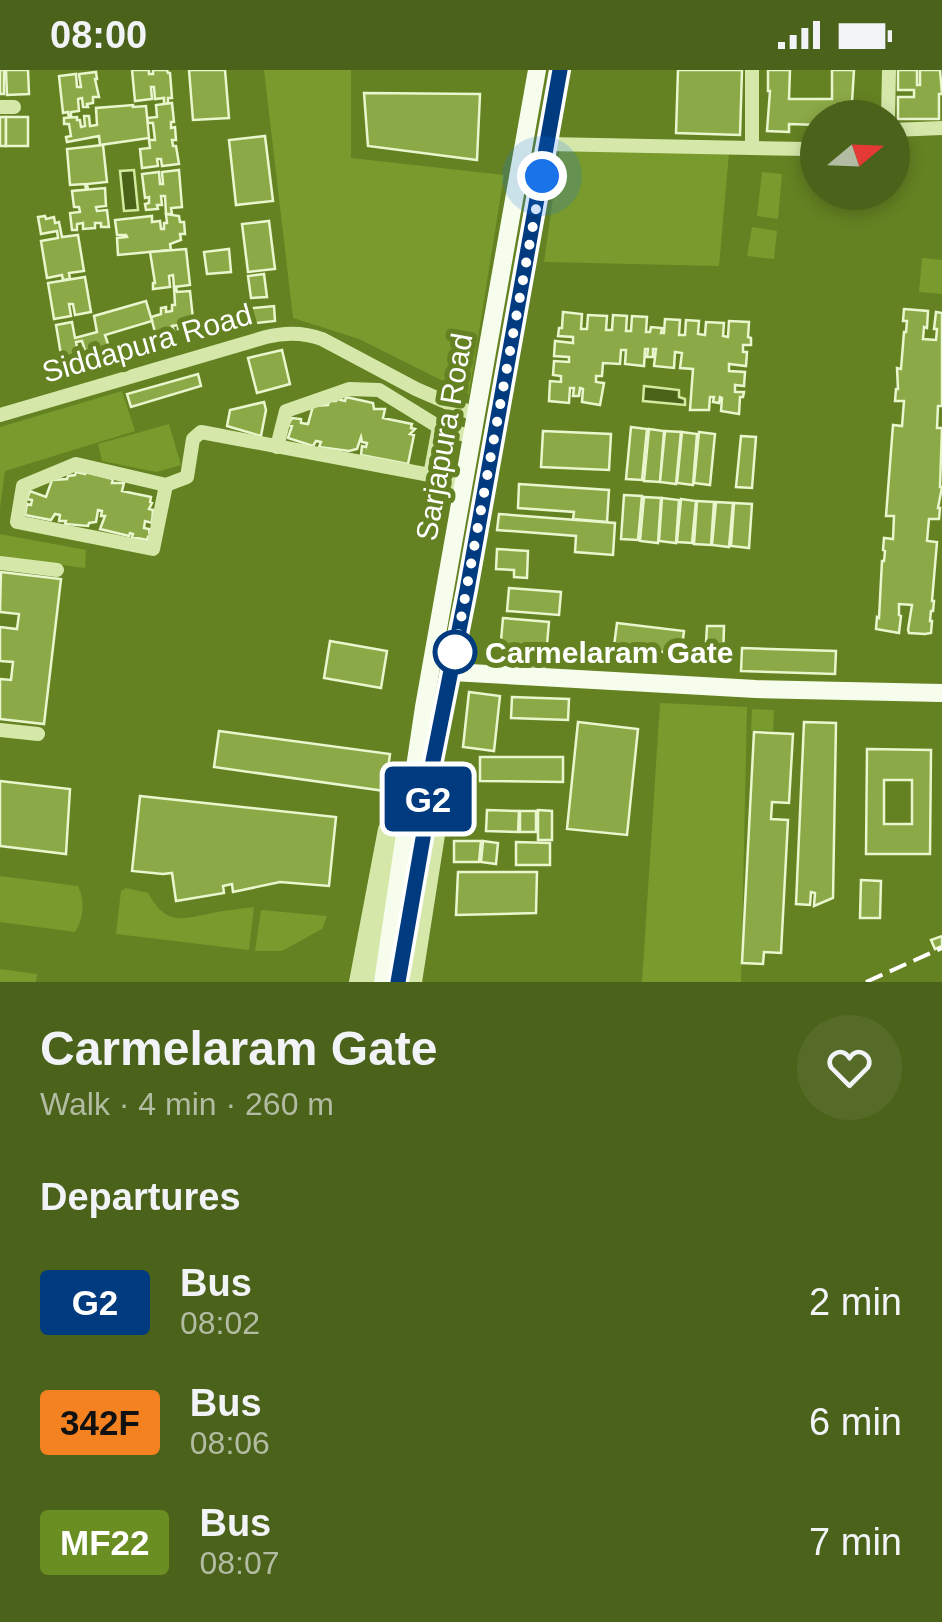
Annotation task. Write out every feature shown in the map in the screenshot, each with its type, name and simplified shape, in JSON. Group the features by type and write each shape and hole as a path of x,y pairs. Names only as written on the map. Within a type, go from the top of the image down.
{"main road":[{"name":"Sarjapura Road","path":"383,982 424,708 537,70"},
{"name":"Sarjapura Road","path":"398,982 432,766 560,70"},
{"path":"510,221 532,226"},
{"path":"452,672 756,689 942,692"}],"street":[{"path":"752,70 752,148"},
{"path":"888,100 889,70"},
{"path":"910,129 942,128"},
{"path":"547,144 800,149"},
{"name":"Siddapura Road","path":"0,415 266,336 290,333 311,335 476,415"},
{"path":"277,446 286,411 349,388 379,390 446,429 472,437"},
{"path":"437,477 446,429"},
{"path":"166,485 153,548 17,522 23,486 76,464 166,485 187,477 193,439 201,432 464,484"},
{"path":"0,564 57,570"},
{"path":"0,730 38,734"},
{"path":"415,982 438,835 428,800"},
{"path":"356,982 385,829 408,818"},
{"path":"366,982 394,832 408,818"}],"shaded area":[{"path":"264,70 351,70 351,158 504,175 469,394 359,339 293,318"},
{"path":"560,148 729,153 719,266 544,262"},
{"path":"134,170 138,210 124,211 120,171"},
{"path":"762,172 782,174 778,219 757,216"},
{"path":"752,227 777,231 774,259 747,256"},
{"path":"922,258 942,260 942,294 919,292"},
{"path":"644,386 679,390 685,405 643,401"},
{"path":"122,391 135,431 5,471 0,508 0,427"},
{"path":"169,424 181,465 156,472 102,461 98,444"},
{"path":"0,534 86,550 85,568 0,557"},
{"path":"660,703 747,707 741,982 642,982"},
{"path":"752,709 774,710 773,731 751,730"},
{"path":"0,876 78,886 82,909 75,932 0,922"},
{"path":"126,888 148,893 161,911 175,918 254,907 249,950 116,934 121,891"},
{"path":"261,910 327,916 322,929 282,951 255,951"},
{"path":"0,969 37,974 36,982 0,982"}],"building":[{"path":"0,70 4,70 4,94 0,94"},
{"path":"6,70 28,70 29,94 7,95"},
{"path":"132,70 149,70 153,74 153,70 167,70 172,98 168,98 168,104 164,104 164,98 155,99 154,87 152,99 135,101"},
{"path":"189,70 225,70 229,118 193,120"},
{"path":"678,70 742,70 740,135 676,133"},
{"path":"768,70 790,70 789,99 832,99 832,70 854,70 852,100 800,100 800,124 789,124 789,132 767,131"},
{"path":"898,70 917,70 920,85 920,70 940,70 939,119 910,119 910,100 898,97 914,97 914,90 898,90"},
{"path":"96,72 99,97 93,97 88,107 83,107 82,98 78,99 79,111 71,112 69,118 68,112 63,113 59,76 76,74 77,87 81,87 79,74"},
{"path":"364,93 480,94 477,160 368,146"},
{"path":"172,103 171,128 175,127 176,140 172,140 179,164 162,166 161,159 157,159 158,166 142,168 140,149 150,148 149,140 155,140 153,123 148,123 147,118 157,117 156,105"},
{"path":"146,106 149,138 100,145 99,136 67,142 66,137 71,136 64,118 77,117 81,127 85,126 84,116 89,116 90,126 97,125 96,108"},
{"path":"0,117 6,117 6,146 0,146"},
{"path":"6,117 28,117 28,146 6,146"},
{"path":"265,136 273,201 236,205 229,140"},
{"path":"103,145 107,182 87,184 88,189 85,184 70,185 67,149"},
{"path":"179,170 182,207 171,208 172,214 166,214 165,196 161,196 158,209 146,210 149,197 145,198 142,174 159,172 163,184 162,172"},
{"path":"105,188 106,206 96,207 97,211 107,210 109,227 95,223 95,228 83,229 83,223 72,230 70,213 80,212 79,207 74,207 72,191"},
{"path":"166,214 179,216 180,222 184,222 185,234 170,244 171,250 118,255 117,238 127,237 117,235 115,220 152,216 152,222 160,221 164,229"},
{"path":"38,217 59,222 62,237 78,235 84,271 69,273 70,279 63,280 62,275 47,278 41,241 58,238 57,231 41,234"},
{"path":"269,221 275,269 248,272 242,224"},
{"path":"186,249 190,285 174,287 173,275 169,276 170,287 153,289 150,252"},
{"path":"229,249 231,272 207,274 204,252"},
{"path":"264,274 267,297 251,298 248,276"},
{"path":"85,277 91,312 75,315 73,304 69,304 71,316 54,319 48,283"},
{"path":"174,287 177,292 190,291 194,328 172,326 174,331 161,331 156,336 151,317 161,314 161,308 172,311"},
{"path":"146,301 152,321 105,335 110,350 87,357 82,341 76,342 79,358 62,361 56,325 72,322 75,338 97,332 94,316"},
{"path":"274,306 275,321 246,324 244,309"},
{"path":"904,309 928,311 923,339 936,340 936,312 942,313 942,406 938,406 937,428 942,428 942,487 939,519 929,519 927,541 937,542 931,633 925,634 909,633 912,605 899,604 899,633 876,629 884,538 893,539 894,516 886,516 893,425 902,426 904,401 895,401 897,368 901,369 906,332"},
{"path":"563,312 582,314 581,329 587,329 588,315 607,316 606,330 612,330 613,315 627,316 626,331 631,331 632,316 647,317 646,332 651,327 662,328 661,333 665,319 680,320 679,335 685,335 686,320 699,321 698,334 705,335 706,322 724,323 723,336 728,337 729,321 749,322 751,345 743,345 746,366 729,364 729,371 745,372 744,386 735,385 735,392 744,392 739,414 721,411 720,397 719,403 710,397 709,410 690,410 693,369 680,368 682,353 675,352 674,368 654,366 656,349 653,357 647,357 645,349 644,366 625,364 626,350 621,350 620,364 603,363 602,376 596,376 596,382 604,383 600,405 582,402 580,388 579,396 573,396 574,388 570,388 569,403 549,401 550,381 561,382 561,376 553,375 554,361 569,362 569,357 554,356 555,341 573,343 573,337 558,336"},
{"path":"282,350 290,384 257,393 248,358"},
{"path":"198,374 201,386 131,407 127,394"},
{"path":"346,397 373,403 374,409 385,409 383,418 412,424 415,429 410,434 414,435 408,464 361,455 362,446 367,443 361,437 357,449 349,451 288,438 292,418 308,424 313,406 328,405 337,399 345,401"},
{"path":"264,402 261,436 227,426 230,410"},
{"path":"631,427 647,429 642,480 626,479"},
{"path":"649,429 664,431 660,482 644,481"},
{"path":"543,431 611,434 609,470 541,467"},
{"path":"665,431 681,432 676,484 660,482"},
{"path":"682,432 697,434 693,485 677,483"},
{"path":"699,432 715,434 710,485 694,483"},
{"path":"741,436 756,437 752,488 736,487"},
{"path":"76,472 113,479 112,483 124,483 122,491 151,497 152,523 145,521 144,528 149,529 150,538 100,529 105,516 98,510 96,522 88,526 65,524 55,514 51,520 25,515 27,504 31,505 32,500 27,499 30,491 46,497 52,480 67,479"},
{"path":"519,484 609,490 607,522 573,519 574,512 518,508"},
{"path":"624,495 642,496 638,540 621,539"},
{"path":"644,497 661,498 658,543 640,541"},
{"path":"662,498 679,500 676,543 659,541"},
{"path":"681,499 696,501 692,543 677,542"},
{"path":"697,501 714,502 711,545 694,544"},
{"path":"716,502 733,503 729,547 712,545"},
{"path":"734,503 752,504 749,548 731,546"},
{"path":"499,514 615,523 613,555 575,552 576,536 497,530"},
{"path":"497,549 528,551 527,578 514,577 514,570 496,569"},
{"path":"1,572 61,579 44,724 0,719 0,679 11,680 13,662 0,661 0,627 17,629 19,614 0,612"},
{"path":"509,588 561,592 559,615 507,611"},
{"path":"503,618 549,622 545,667 499,663"},
{"path":"617,623 684,631 681,654 614,646"},
{"path":"707,626 724,626 723,661 705,660"},
{"path":"330,641 387,651 381,688 324,678"},
{"path":"742,648 836,651 835,674 741,671"},
{"path":"469,692 500,696 494,751 463,747"},
{"path":"512,697 569,699 568,720 511,718"},
{"path":"578,722 638,729 627,835 567,829"},
{"path":"804,722 836,723 833,898 814,906 815,893 811,892 810,905 796,904"},
{"path":"219,731 390,754 385,791 214,767"},
{"path":"754,732 793,734 789,803 772,802 771,819 788,820 781,953 764,952 763,964 742,963"},
{"path":"867,749 931,750 930,854 866,854","holes":["884,780 912,780 912,824 884,824"]},
{"path":"480,757 563,757 563,782 480,781"},
{"path":"0,781 70,789 66,854 0,846"},
{"path":"140,796 336,817 329,886 280,882 233,892 232,884 223,886 224,893 176,901 172,873 132,871"},
{"path":"487,810 519,811 518,832 486,831"},
{"path":"538,810 552,811 552,840 538,840"},
{"path":"520,811 536,811 536,832 520,832"},
{"path":"454,841 481,841 479,862 454,862"},
{"path":"483,841 498,843 496,864 481,862"},
{"path":"516,842 550,843 550,865 516,865"},
{"path":"458,872 537,872 536,913 456,915"},
{"path":"861,880 881,881 880,918 860,918"},
{"path":"942,936 942,946 935,949 931,940"}],"railway":[{"path":"866,982 942,948"}],"bus line":[{"name":"G2","path":"398,982 432,766 560,70"}],"place":[{"name":"Carmelaram Gate","path":"455,652"}],"route":[{"path":"455,652 542,176"}]}
